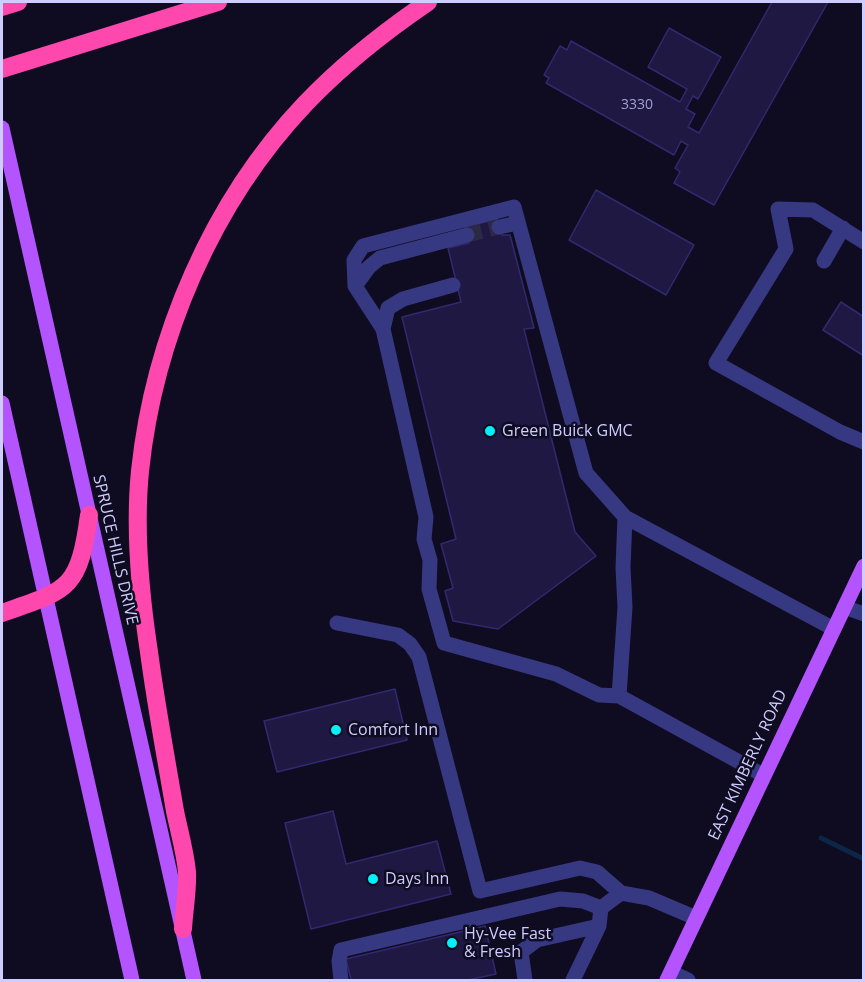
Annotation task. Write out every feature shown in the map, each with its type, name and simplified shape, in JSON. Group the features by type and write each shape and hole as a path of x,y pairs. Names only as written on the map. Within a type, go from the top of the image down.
{"highway":[{"path":"2,7 18,2"},
{"path":"2,69 218,2"},
{"path":"183,928 187,873 149,652 140,578 138,524 140,473 157,377 172,326 196,264 234,198 262,157 304,105 339,70 369,44 428,2"},
{"path":"2,613 45,598 66,585 74,576 85,547 88,515"}],"main road":[{"name":"SPRUCE HILLS DRIVE","path":"2,128 194,981"},
{"path":"2,403 132,981"},
{"name":"EAST KIMBERLY ROAD","path":"669,976 844,607 860,583 864,566"}],"street":[{"path":"763,775 619,696 599,695 556,674 444,643 429,589 429,560 424,539 426,517 383,329 355,286 354,260 363,246 514,207 586,473 625,517 834,629"},
{"path":"864,242 813,210 778,209 786,249 716,363 840,432 864,442"},
{"path":"500,227 518,223"},
{"path":"824,261 843,228"},
{"path":"355,286 369,267 380,258 467,235"},
{"path":"383,329 388,308 403,299 453,285"},
{"path":"619,696 625,606 623,568 625,517"},
{"path":"844,607 864,614"},
{"path":"337,623 398,635 419,657 480,891 580,868 597,872 621,893 649,898 696,918"},
{"path":"573,981 598,926 601,908 621,893"},
{"path":"341,981 339,961 341,950 560,899 583,901 601,908"},
{"path":"525,981 521,952 537,940 598,926"},
{"path":"669,976 688,981"}],"building":[{"path":"772,2 828,2 714,205 674,183 680,172 675,168 688,145 681,141 674,155 546,83 549,78 544,75 560,46 567,50 571,41 680,102 687,89 648,67 669,28 721,57 698,99 693,96 686,109 695,114 688,127 699,133"},
{"path":"596,190 694,245 666,295 569,240"},
{"name":"Green Buick GMC","path":"497,219 502,235 510,235 534,328 524,329 575,532 596,556 498,629 453,621 445,591 453,588 441,544 456,539 402,317 461,302 448,248 469,243 465,227"},
{"path":"841,302 864,317 864,356 823,330"},
{"name":"Comfort Inn","path":"395,689 407,740 277,772 264,721"},
{"name":"Days Inn","path":"333,811 346,864 437,841 451,894 311,929 285,823"},
{"name":"Hy-Vee Fast & Fresh","path":"485,926 496,974 468,980 351,980 346,959"}],"waterway":[{"path":"821,838 864,859"}],"tunnel":[{"path":"467,235 499,227"}],"place":[{"name":"Green Buick GMC","path":"490,431"},
{"name":"Comfort Inn","path":"336,730"},
{"name":"Days Inn","path":"373,879"},
{"name":"Hy-Vee Fast & Fresh","path":"452,943"}]}
